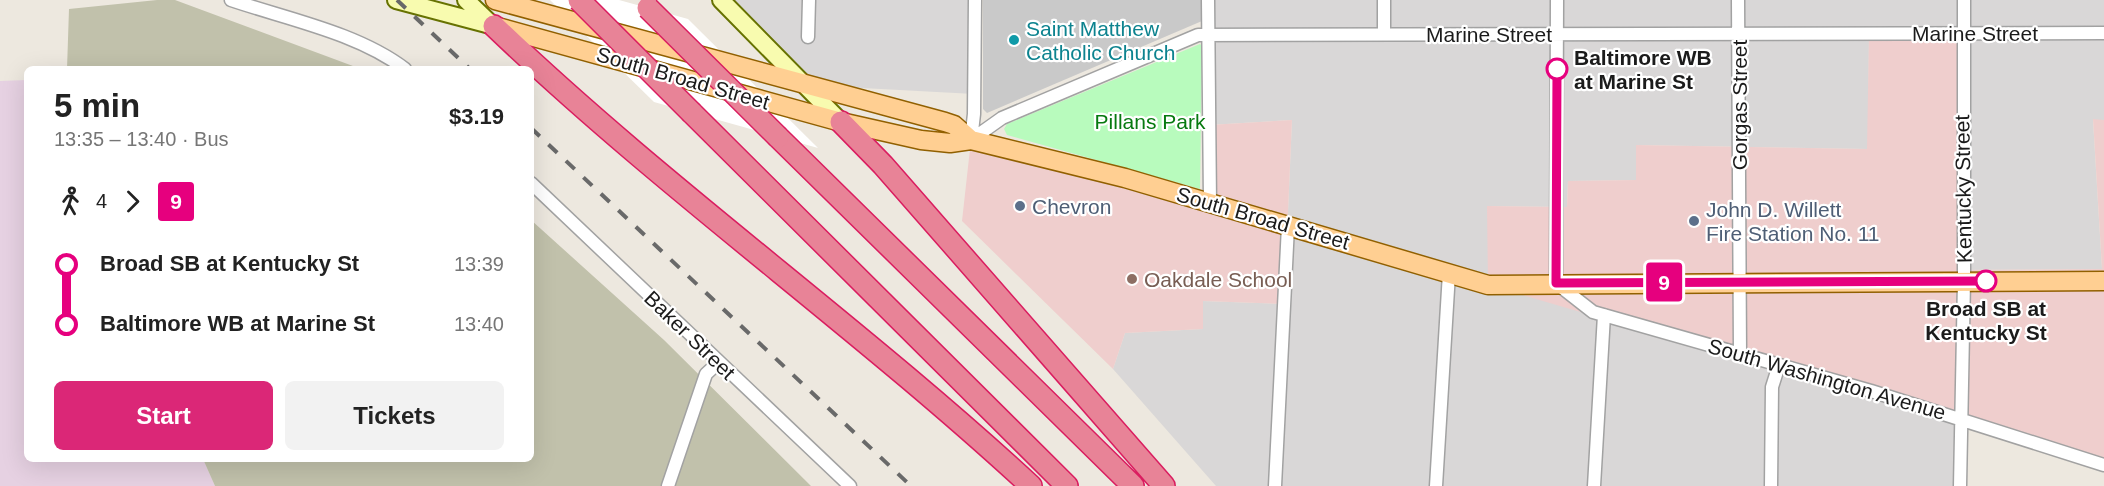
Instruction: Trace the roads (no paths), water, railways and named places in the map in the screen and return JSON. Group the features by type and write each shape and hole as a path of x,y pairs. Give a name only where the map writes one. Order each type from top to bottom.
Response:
{"highway":[{"path":"579,0 1067,486"},
{"path":"644,4 1133,486"},
{"path":"494,26 563,93 710,212 1031,486"},
{"path":"841,122 896,181 1164,486"}],"main road":[{"name":"South Broad Street","path":"396,0 841,122 931,141 951,143 970,140 1210,202 1488,285 2104,280"},
{"path":"466,0 494,26"},
{"name":"South Broad Street","path":"495,0 945,122 954,125 970,140"},
{"path":"721,0 841,122"}],"street":[{"path":"231,0 357,42 388,56 401,66"},
{"path":"808,37 809,0"},
{"path":"970,140 974,114 975,0"},
{"path":"1208,0 1210,202"},
{"path":"1384,0 1384,34"},
{"path":"1556,283 1557,0"},
{"name":"Gorgas Street","path":"1738,0 1740,353"},
{"name":"Kentucky Street","path":"1960,486 1960,418 1963,404 1964,0"},
{"name":"Marine Street","path":"970,140 1002,117 1198,34 2104,33"},
{"name":"Baker Street","path":"534,186 850,486"},
{"path":"1275,486 1288,226"},
{"path":"1436,486 1449,273"},
{"name":"South Washington Avenue","path":"1556,283 1593,312 1960,418 2104,465"},
{"path":"1594,486 1604,315"},
{"path":"668,486 706,374 718,362"},
{"path":"1771,486 1772,387 1779,365"}],"railway":[{"path":"397,0 467,66"},
{"path":"534,131 911,486"}],"place":[{"name":"Saint Matthew Catholic Church","path":"1014,40"},
{"name":"Baltimore WB at Marine St","path":"1557,69"},
{"name":"Chevron","path":"1020,206"},
{"name":"John D. Willett Fire Station No. 11","path":"1694,221"},
{"name":"Oakdale School","path":"1132,279"},
{"name":"Broad SB at Kentucky St","path":"1986,281"}],"park label":[{"name":"Pillans Park","path":"1150,121"}]}
